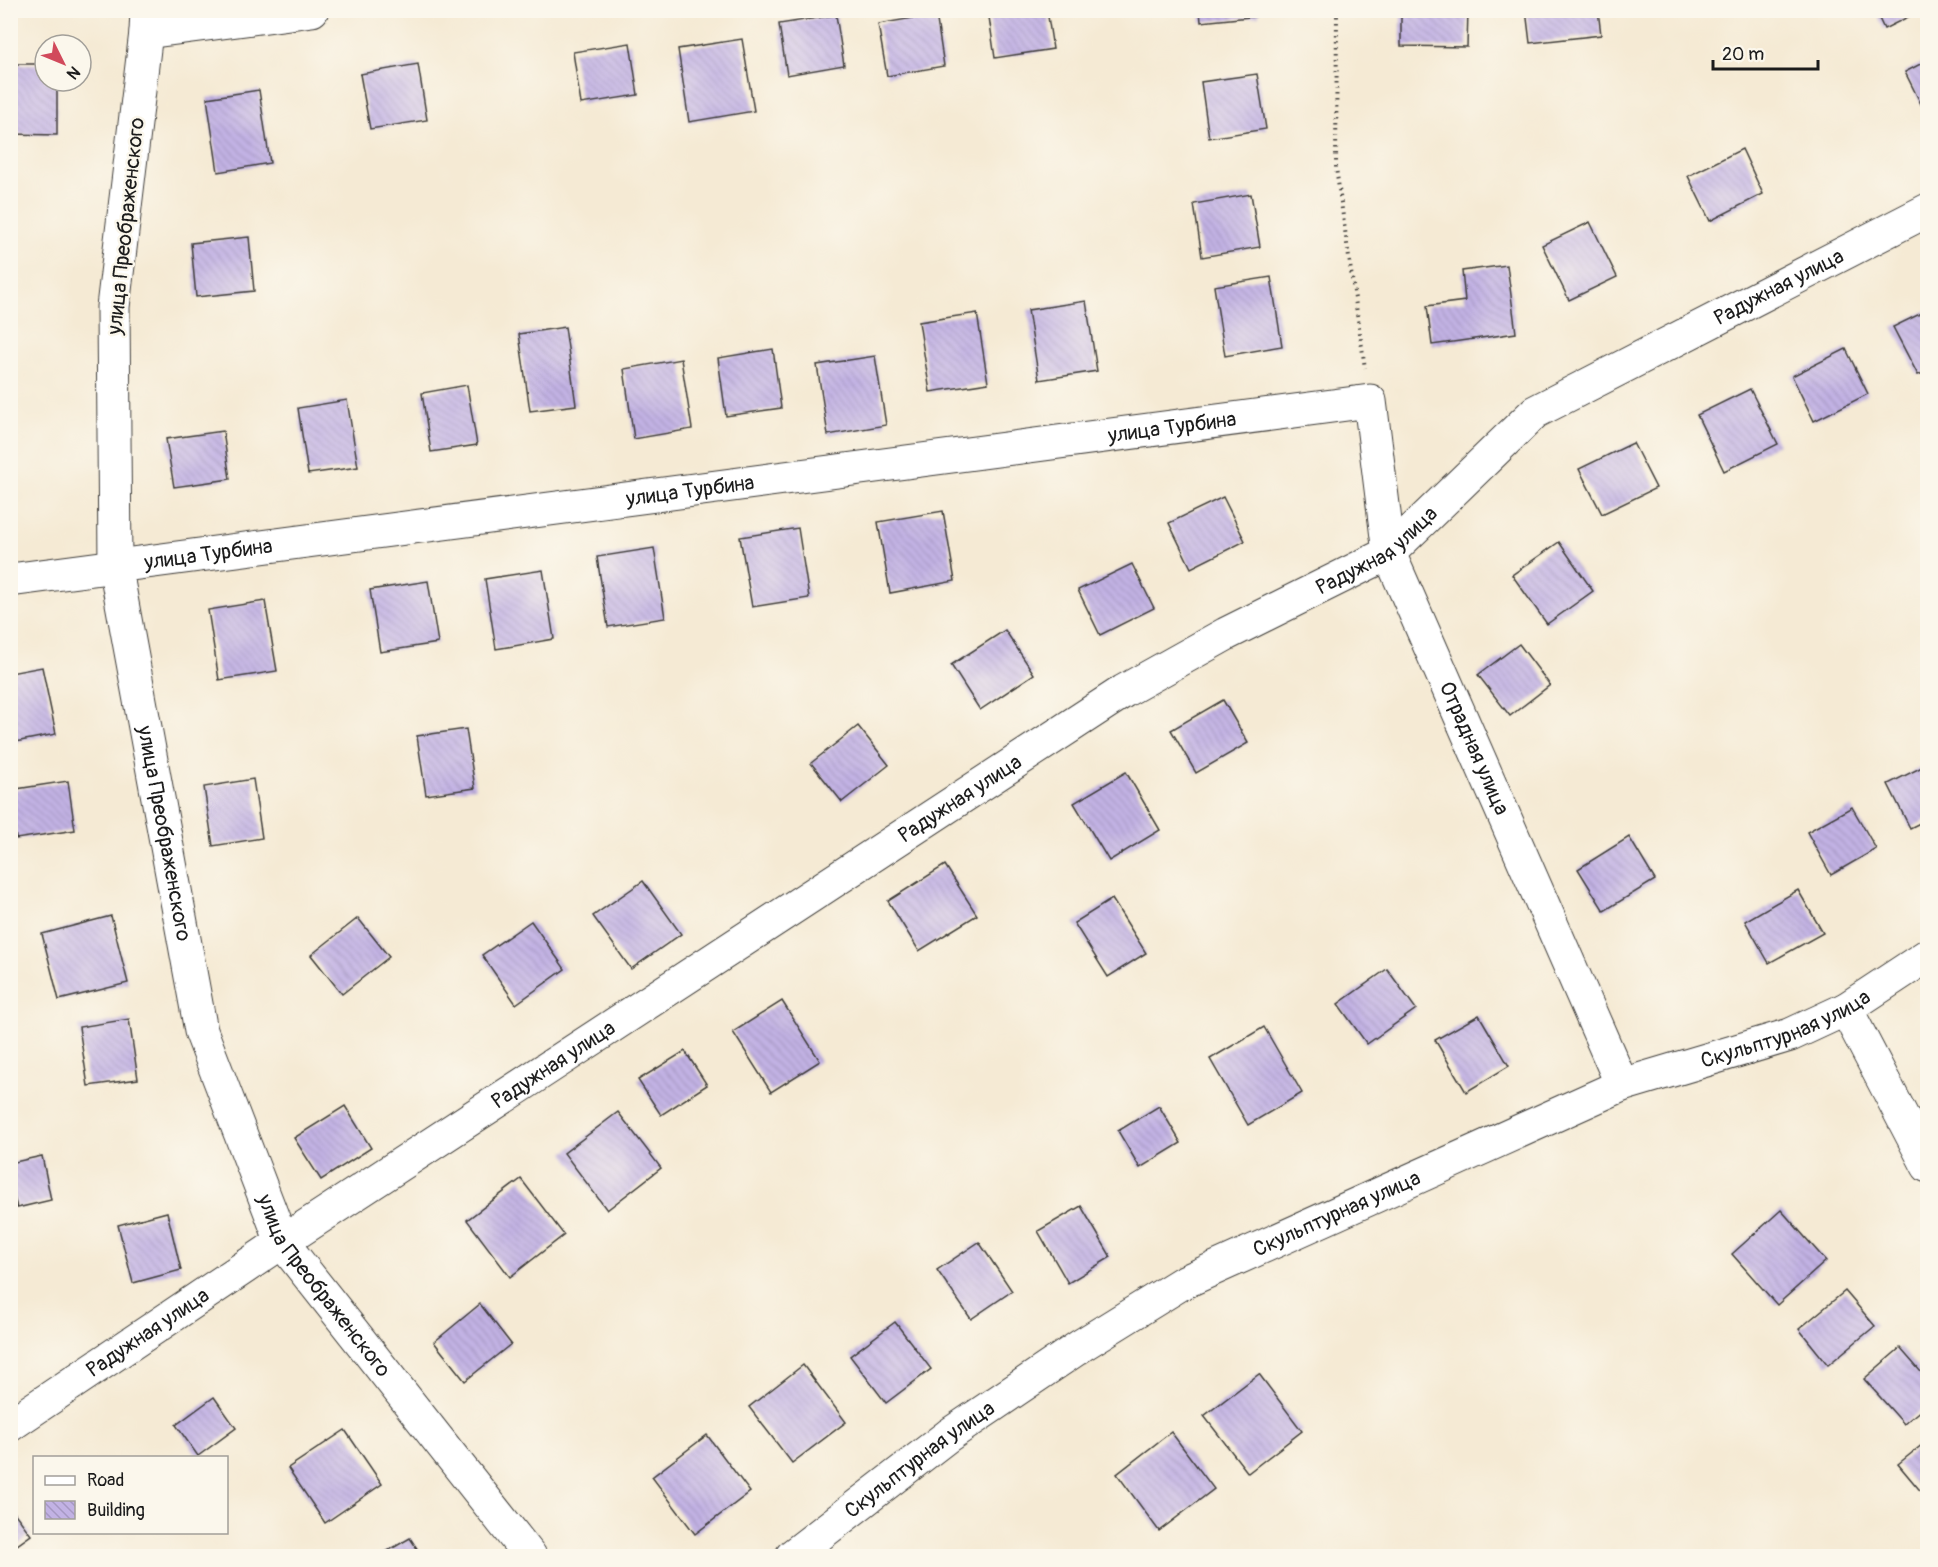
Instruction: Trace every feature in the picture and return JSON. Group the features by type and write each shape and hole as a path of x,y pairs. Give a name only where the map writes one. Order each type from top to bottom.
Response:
{"street":[{"path":"147,21 312,10"},
{"name":"улица Преображенского","path":"147,21 113,307 116,564 201,1031 282,1242 530,1557"},
{"name":"Радужная улица","path":"10,1425 282,1242 1124,691 1226,634 1389,553 1535,412 1928,210"},
{"name":"Отрадная улица","path":"1370,401 1389,553 1622,1085"},
{"name":"улица Турбина","path":"10,580 116,564 1370,401"},
{"name":"Скульптурная улица","path":"792,1557 949,1435 1082,1345 1182,1283 1622,1085 1790,1035 1846,1009 1928,955"},
{"path":"1846,1009 1928,1166"}],"path":[{"path":"1337,10 1336,168 1370,401"}],"building":[{"path":"988,10 1047,10 1053,49 995,58"},
{"path":"1200,10 1259,10 1259,16 1201,22"},
{"path":"1401,10 1468,10 1467,47 1401,46"},
{"path":"1526,10 1598,10 1601,35 1530,43"},
{"path":"1875,10 1922,10 1884,29"},
{"path":"936,14 944,66 887,76 878,24"},
{"path":"836,15 844,65 787,75 779,24"},
{"path":"742,39 754,111 689,122 678,49"},
{"path":"630,43 638,95 581,104 573,52"},
{"path":"1928,60 1928,118 1905,72"},
{"path":"10,64 33,64 33,93 57,93 57,135 10,134"},
{"path":"418,64 427,120 370,129 360,74"},
{"path":"1257,74 1266,129 1209,138 1201,82"},
{"path":"259,90 270,163 218,172 207,98"},
{"path":"1742,149 1763,194 1710,221 1688,176"},
{"path":"1251,194 1260,247 1202,257 1194,204"},
{"path":"1590,222 1617,277 1569,300 1542,245"},
{"path":"249,237 254,291 196,297 191,243"},
{"path":"1507,265 1516,333 1432,345 1427,306 1465,301 1462,271"},
{"path":"1271,277 1282,346 1225,356 1214,286"},
{"path":"1086,301 1097,371 1039,380 1028,310"},
{"path":"1928,310 1928,371 1918,375 1893,327"},
{"path":"977,313 988,383 930,392 919,322"},
{"path":"565,327 576,405 530,411 519,334"},
{"path":"773,349 781,408 726,416 718,358"},
{"path":"1846,349 1868,394 1814,421 1792,376"},
{"path":"875,356 886,425 828,435 817,365"},
{"path":"681,359 692,429 634,439 624,369"},
{"path":"467,385 477,445 431,452 422,393"},
{"path":"1750,389 1778,444 1724,471 1697,415"},
{"path":"347,400 358,467 308,474 298,408"},
{"path":"10,425 12,425 14,460 10,460"},
{"path":"223,431 230,479 174,487 166,439"},
{"path":"1633,443 1656,488 1602,514 1579,469"},
{"path":"1223,497 1245,541 1191,568 1169,523"},
{"path":"943,511 955,581 890,593 878,522"},
{"path":"798,528 809,598 752,607 740,537"},
{"path":"1559,542 1593,591 1547,624 1512,575"},
{"path":"654,548 665,618 608,627 597,557"},
{"path":"1132,564 1154,608 1100,635 1078,590"},
{"path":"543,570 554,639 496,649 485,579"},
{"path":"428,581 438,643 380,652 370,590"},
{"path":"265,601 277,671 219,680 208,610"},
{"path":"1005,630 1034,674 980,710 951,665"},
{"path":"1519,644 1550,685 1510,716 1478,675"},
{"path":"42,667 56,734 10,743 10,673"},
{"path":"1223,700 1248,743 1196,773 1171,730"},
{"path":"858,726 889,765 842,802 811,763"},
{"path":"466,729 475,788 426,795 417,736"},
{"path":"1928,764 1928,819 1910,828 1888,784"},
{"path":"1126,772 1160,830 1109,861 1074,803"},
{"path":"253,779 262,838 213,846 204,787"},
{"path":"68,781 75,830 16,839 10,790"},
{"path":"1852,807 1876,849 1831,875 1807,832"},
{"path":"1629,837 1655,880 1604,911 1578,869"},
{"path":"945,865 977,915 919,951 888,901"},
{"path":"643,881 681,934 631,969 593,916"},
{"path":"1798,890 1823,933 1769,963 1745,921"},
{"path":"1112,899 1146,953 1108,977 1074,923"},
{"path":"111,916 128,983 59,1000 42,934"},
{"path":"358,918 389,957 342,994 311,955"},
{"path":"531,921 565,969 516,1004 482,955"},
{"path":"1387,969 1416,1009 1367,1044 1338,1004"},
{"path":"782,1001 820,1061 771,1092 733,1032"},
{"path":"1479,1015 1509,1066 1466,1092 1435,1040"},
{"path":"129,1019 138,1079 88,1086 79,1027"},
{"path":"1264,1027 1302,1093 1248,1125 1210,1059"},
{"path":"685,1051 707,1085 661,1115 638,1080"},
{"path":"345,1106 371,1148 321,1180 294,1138"},
{"path":"1159,1106 1181,1143 1140,1168 1118,1131"},
{"path":"618,1112 661,1168 607,1210 564,1153"},
{"path":"42,1156 51,1200 17,1208 10,1181 10,1163"},
{"path":"521,1179 564,1235 510,1277 467,1220"},
{"path":"1081,1206 1111,1257 1068,1283 1038,1231"},
{"path":"1781,1210 1826,1261 1777,1305 1732,1254"},
{"path":"167,1212 181,1270 133,1283 118,1225"},
{"path":"979,1242 1012,1291 971,1319 937,1270"},
{"path":"1845,1291 1875,1326 1828,1365 1799,1329"},
{"path":"480,1304 511,1344 465,1381 434,1342"},
{"path":"895,1322 931,1369 886,1403 850,1356"},
{"path":"1900,1348 1928,1380 1928,1404 1904,1424 1864,1379"},
{"path":"803,1365 846,1422 792,1463 749,1407"},
{"path":"1259,1374 1302,1431 1248,1473 1204,1416"},
{"path":"214,1397 236,1428 198,1456 176,1425"},
{"path":"345,1430 382,1484 325,1523 288,1468"},
{"path":"1171,1432 1214,1489 1159,1531 1117,1474"},
{"path":"707,1435 750,1492 695,1534 652,1477"},
{"path":"1928,1440 1928,1500 1898,1464"},
{"path":"10,1507 31,1535 10,1550"},
{"path":"410,1538 422,1556 379,1556"}]}
